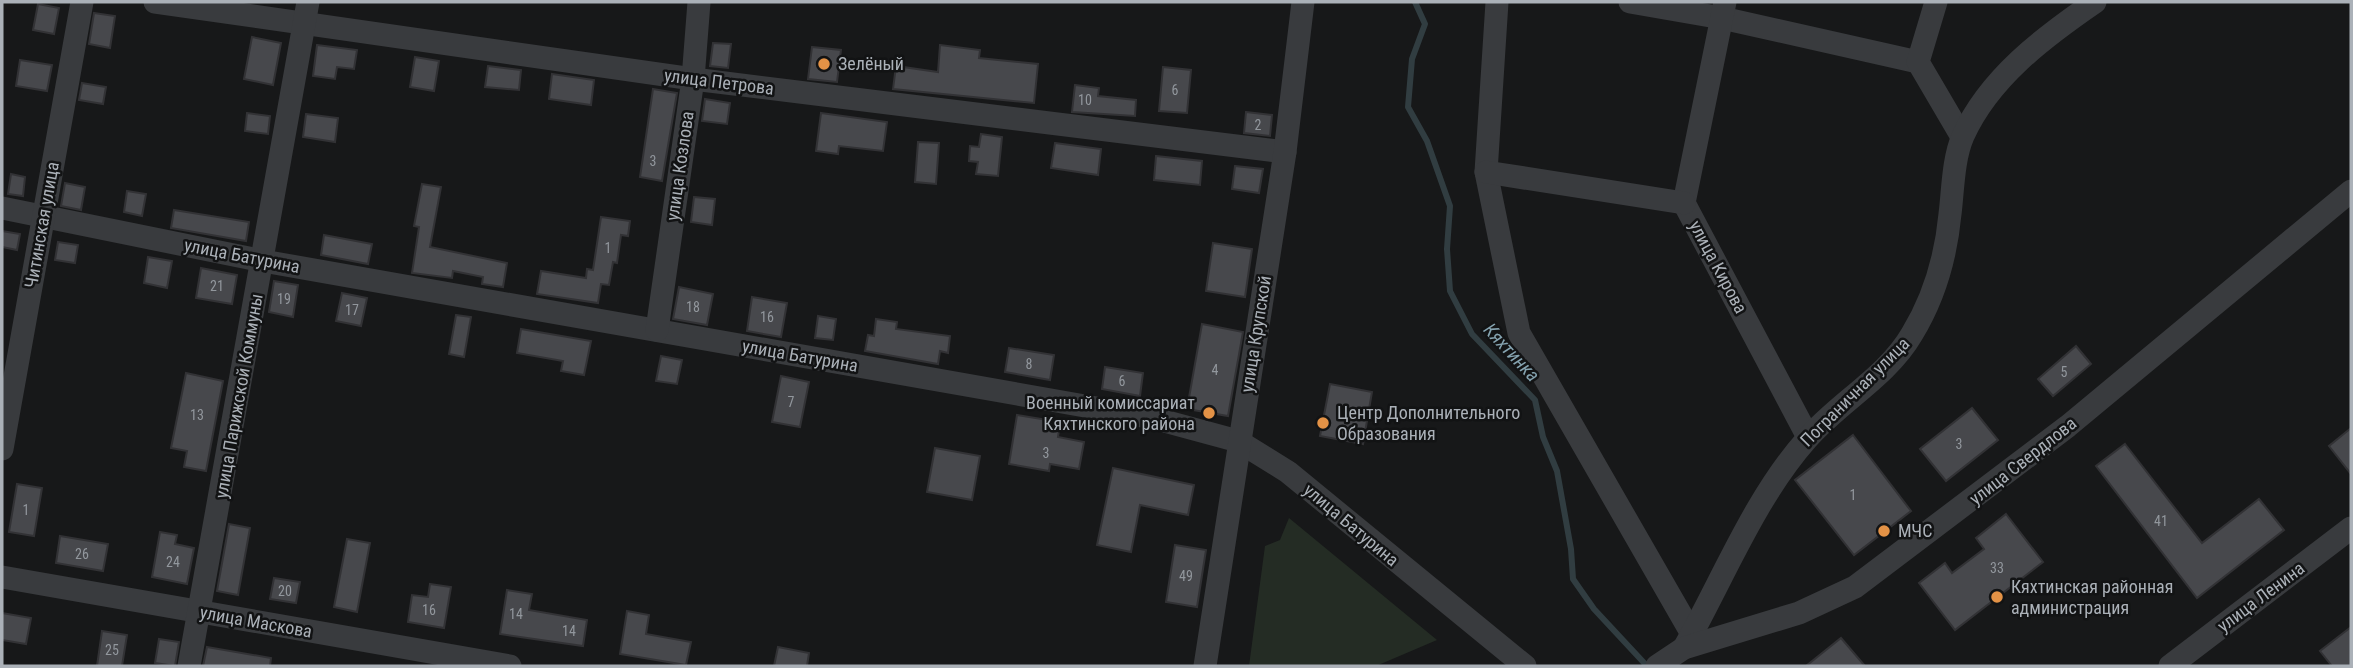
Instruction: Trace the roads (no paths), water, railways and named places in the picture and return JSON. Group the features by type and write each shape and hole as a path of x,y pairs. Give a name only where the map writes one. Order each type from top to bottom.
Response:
{"street":[{"name":"Читинская улица","path":"2,449 82,2"},
{"name":"улица Петрова","path":"155,2 306,13 693,79 1285,152"},
{"name":"улица Козлова","path":"657,330 693,79 699,2"},
{"name":"улица Крупской","path":"1205,666 1285,152 1303,2"},
{"path":"1497,2 1486,172 1519,333 1688,641"},
{"path":"1630,2 1724,10 1918,62 1962,137"},
{"path":"1918,62 1936,2"},
{"name":"Пограничная улица","path":"1688,641 1747,528 1808,437 1867,385 1911,336 1937,282 1962,137 1986,100 2016,62 2095,2"},
{"name":"улица Кирова","path":"1724,10 1684,203 1808,437"},
{"name":"улица Парижской Коммуны","path":"189,666 306,13"},
{"path":"1486,172 1684,203"},
{"name":"улица Свердлова","path":"1661,664 1688,641 1798,613 1855,587 2068,426 2351,191"},
{"name":"улица Батурина","path":"2,208 263,261 1153,418 1238,441 1288,472 1525,666"},
{"name":"улица Ленина","path":"2170,666 2351,528"},
{"name":"улица Маскова","path":"2,577 510,666"}],"waterway":[{"name":"Кяхтинка","path":"1415,2 1425,24 1412,59 1408,107 1427,141 1450,206 1447,249 1450,291 1472,334 1535,400 1543,437 1557,471 1571,549 1573,579 1594,609 1647,666"}],"place":[{"name":"Зелёный","path":"824,64"},
{"name":"Военный комиссариат Кяхтинского района","path":"1209,413"},
{"name":"Центр Дополнительного Образования","path":"1323,423"},
{"name":"МЧС","path":"1884,531"},
{"name":"Кяхтинская районная администрация","path":"1997,597"}]}
